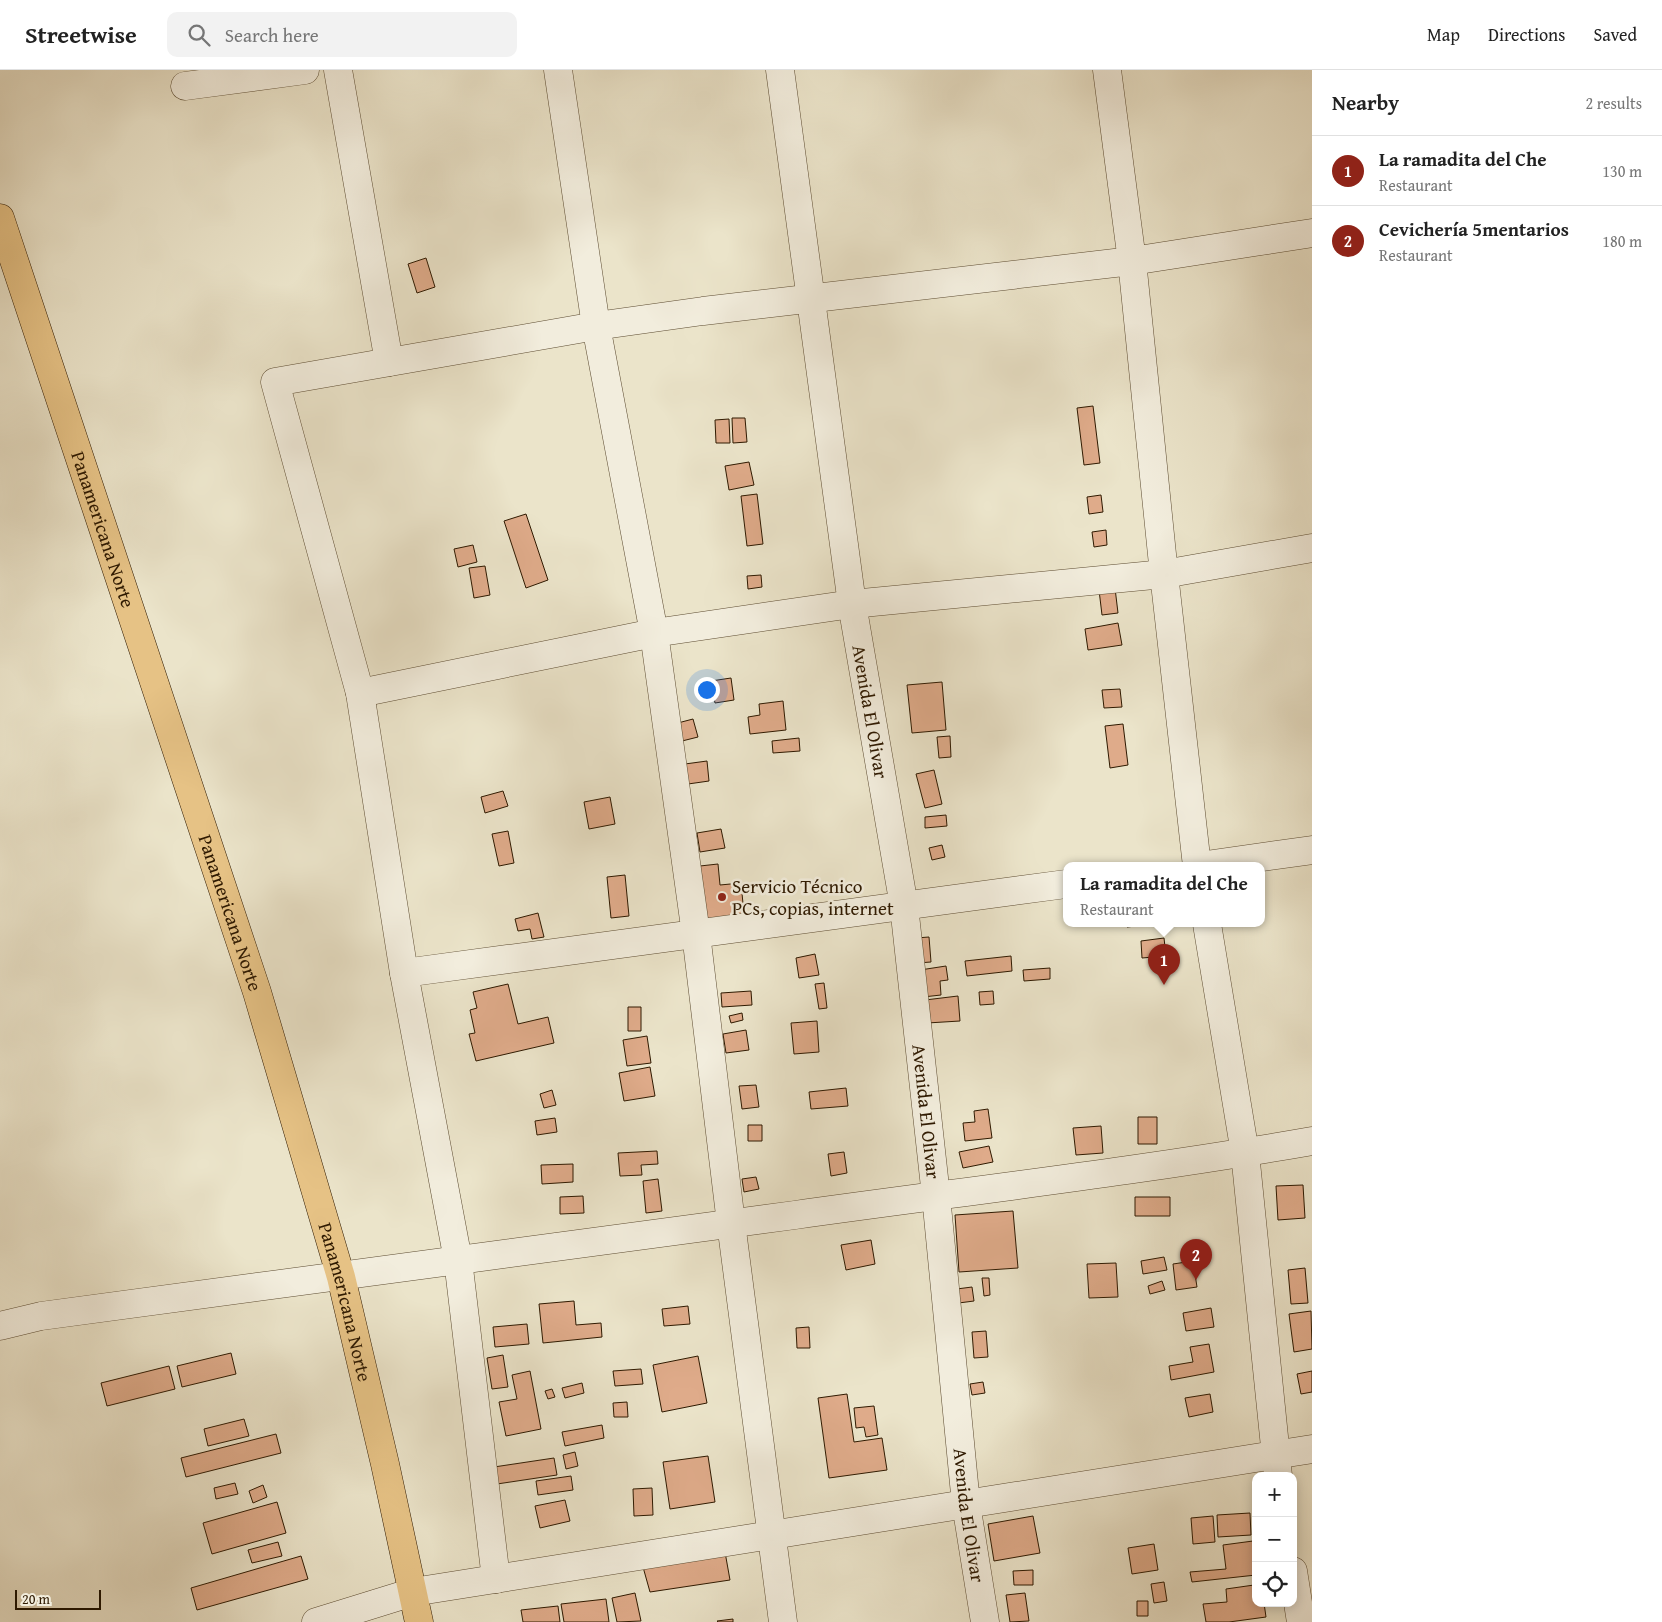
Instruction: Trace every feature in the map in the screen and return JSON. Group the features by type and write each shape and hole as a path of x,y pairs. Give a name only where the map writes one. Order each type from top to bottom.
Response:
{"highway":[{"name":"Panamericana Norte","path":"0,218 257,992 341,1277 419,1622"}],"street":[{"path":"185,86 305,70"},
{"path":"338,70 389,362"},
{"path":"558,70 596,326 654,633 696,934 770,1535 783,1622"},
{"name":"Avenida El Olivar","path":"780,70 852,604 904,906 936,1196 966,1504 985,1622"},
{"path":"1107,70 1132,261 1164,574 1198,862"},
{"path":"496,1579 458,1260 404,973 360,693 276,382 596,326 810,298 1132,261 1312,233"},
{"path":"360,693 654,633 852,604 1164,574 1312,548"},
{"path":"1226,862 1312,850"},
{"path":"404,973 1063,884"},
{"path":"1207,927 1246,1153 1277,1465"},
{"path":"0,1326 40,1316 936,1196 1246,1153 1312,1141"},
{"path":"316,1622 413,1592 966,1504 1277,1465 1312,1449"},
{"path":"1297,1596 1301,1622"}],"building":[{"path":"426,258 435,287 417,293 408,264"},
{"path":"1093,406 1100,463 1084,465 1077,408"},
{"path":"732,418 745,418 747,442 733,443"},
{"path":"729,419 730,443 716,443 715,420"},
{"path":"749,462 754,485 729,490 725,466"},
{"path":"757,494 763,544 747,546 741,496"},
{"path":"1101,495 1103,512 1089,514 1087,497"},
{"path":"526,514 548,580 526,588 504,521"},
{"path":"1106,530 1107,545 1094,547 1092,532"},
{"path":"473,545 477,562 458,567 454,549"},
{"path":"485,566 490,595 474,598 469,568"},
{"path":"761,575 762,587 748,589 747,576"},
{"path":"1115,588 1118,613 1102,615 1099,590"},
{"path":"1118,623 1122,645 1088,650 1085,629"},
{"path":"731,678 734,700 715,703 711,681"},
{"path":"942,682 946,730 912,733 907,685"},
{"path":"1120,689 1122,707 1104,708 1102,690"},
{"path":"783,701 786,730 750,734 748,717 760,715 759,704"},
{"path":"693,719 698,737 678,742 674,724"},
{"path":"1123,724 1128,765 1110,768 1105,726"},
{"path":"950,736 951,757 939,758 937,737"},
{"path":"799,738 800,751 773,753 772,741"},
{"path":"707,761 709,781 688,784 685,764"},
{"path":"934,770 942,804 925,808 916,774"},
{"path":"503,791 508,806 485,813 481,797"},
{"path":"610,797 615,824 589,829 584,802"},
{"path":"946,815 947,826 925,828 925,817"},
{"path":"721,829 725,848 700,852 697,833"},
{"path":"508,831 514,863 499,866 492,834"},
{"path":"942,845 945,857 932,860 929,848"},
{"path":"718,864 720,885 741,883 744,914 706,919 700,866"},
{"path":"625,875 629,916 611,918 607,877"},
{"path":"538,913 544,937 532,939 530,929 518,931 515,919"},
{"path":"929,937 931,962 917,963 916,938"},
{"path":"1164,938 1166,956 1142,958 1141,941"},
{"path":"815,954 819,975 799,978 796,958"},
{"path":"1011,956 1012,971 967,976 965,961"},
{"path":"946,966 948,980 940,981 941,995 923,997 920,970"},
{"path":"1050,968 1050,979 1024,981 1023,970"},
{"path":"824,983 827,1008 819,1009 815,984"},
{"path":"508,984 518,1024 548,1017 554,1043 476,1061 469,1034 475,1033 470,1010 477,1008 473,992"},
{"path":"751,991 752,1005 722,1007 721,993"},
{"path":"993,991 994,1004 980,1005 979,992"},
{"path":"958,996 960,1021 927,1023 925,1000"},
{"path":"628,1007 641,1007 641,1031 628,1031"},
{"path":"742,1013 743,1020 731,1023 729,1016"},
{"path":"817,1021 819,1052 794,1054 791,1023"},
{"path":"746,1030 749,1050 726,1053 723,1034"},
{"path":"647,1036 651,1063 627,1066 623,1040"},
{"path":"650,1067 655,1096 624,1101 619,1073"},
{"path":"756,1085 759,1107 742,1109 739,1086"},
{"path":"846,1088 848,1106 811,1109 809,1092"},
{"path":"552,1090 556,1105 544,1108 540,1094"},
{"path":"988,1109 992,1138 965,1141 963,1123 975,1122 974,1111"},
{"path":"1138,1117 1157,1117 1157,1144 1138,1144"},
{"path":"555,1118 557,1132 537,1135 535,1121"},
{"path":"748,1125 762,1125 762,1141 748,1141"},
{"path":"1101,1126 1103,1153 1076,1155 1073,1128"},
{"path":"989,1146 993,1162 963,1168 959,1152"},
{"path":"657,1151 658,1164 641,1165 642,1175 620,1176 618,1153"},
{"path":"844,1152 847,1173 831,1176 828,1154"},
{"path":"573,1164 573,1182 542,1184 541,1165"},
{"path":"756,1177 759,1189 744,1192 742,1179"},
{"path":"658,1179 662,1211 646,1213 643,1181"},
{"path":"1303,1185 1305,1218 1278,1220 1276,1186"},
{"path":"583,1196 584,1213 560,1214 560,1197"},
{"path":"1135,1197 1170,1197 1170,1216 1135,1216"},
{"path":"1013,1211 1018,1268 959,1272 955,1215"},
{"path":"871,1240 875,1264 846,1270 841,1245"},
{"path":"1164,1257 1167,1270 1143,1274 1141,1261"},
{"path":"1193,1261 1197,1287 1176,1290 1173,1264"},
{"path":"1116,1263 1118,1297 1089,1298 1087,1264"},
{"path":"1305,1268 1308,1303 1291,1304 1288,1270"},
{"path":"982,1278 989,1278 990,1295 984,1296"},
{"path":"1162,1281 1165,1290 1150,1294 1148,1286"},
{"path":"972,1287 974,1301 951,1304 949,1290"},
{"path":"574,1301 576,1325 601,1323 602,1337 543,1343 539,1304"},
{"path":"688,1306 690,1324 664,1326 662,1309"},
{"path":"1211,1308 1214,1327 1186,1331 1183,1313"},
{"path":"1311,1311 1312,1349 1294,1352 1289,1314"},
{"path":"527,1324 529,1344 495,1347 493,1327"},
{"path":"809,1327 810,1348 797,1348 796,1328"},
{"path":"986,1331 988,1357 974,1358 972,1332"},
{"path":"1209,1344 1214,1372 1171,1380 1169,1366 1193,1362 1190,1347"},
{"path":"231,1353 236,1374 182,1387 177,1366"},
{"path":"503,1355 508,1387 492,1389 487,1358"},
{"path":"698,1356 707,1403 662,1412 653,1365"},
{"path":"169,1366 175,1389 107,1406 101,1383"},
{"path":"641,1369 643,1384 615,1386 613,1371"},
{"path":"530,1371 541,1429 506,1436 499,1402 517,1399 512,1375"},
{"path":"1312,1371 1312,1392 1301,1394 1297,1374"},
{"path":"983,1382 985,1393 972,1395 970,1384"},
{"path":"582,1383 584,1393 565,1398 562,1388"},
{"path":"552,1389 555,1397 548,1399 545,1391"},
{"path":"847,1394 854,1442 882,1438 887,1470 829,1478 818,1398"},
{"path":"1210,1394 1213,1412 1189,1417 1185,1398"},
{"path":"627,1402 628,1417 614,1417 613,1403"},
{"path":"874,1406 878,1435 866,1437 864,1427 856,1428 854,1408"},
{"path":"244,1419 249,1436 208,1446 204,1429"},
{"path":"602,1425 604,1438 565,1446 562,1432"},
{"path":"276,1434 281,1453 186,1477 181,1458"},
{"path":"575,1452 578,1466 566,1469 563,1455"},
{"path":"708,1456 715,1502 670,1509 663,1462"},
{"path":"554,1458 557,1475 497,1484 494,1467"},
{"path":"571,1476 573,1490 538,1495 536,1481"},
{"path":"235,1483 238,1494 216,1499 214,1488"},
{"path":"263,1485 267,1497 253,1503 249,1491"},
{"path":"652,1488 653,1515 634,1516 633,1489"},
{"path":"565,1500 570,1521 540,1528 535,1506"},
{"path":"277,1502 286,1533 212,1554 203,1523"},
{"path":"1250,1513 1251,1535 1218,1537 1217,1515"},
{"path":"1033,1516 1040,1553 994,1561 988,1524"},
{"path":"1213,1516 1215,1542 1193,1544 1191,1518"},
{"path":"1252,1541 1252,1575 1192,1582 1190,1572 1226,1569 1223,1545"},
{"path":"278,1542 282,1556 252,1563 248,1550"},
{"path":"1154,1544 1158,1570 1132,1574 1128,1548"},
{"path":"725,1552 730,1580 650,1592 643,1567"},
{"path":"301,1556 308,1579 197,1610 191,1588"},
{"path":"1033,1570 1033,1585 1014,1585 1013,1571"},
{"path":"1164,1582 1167,1601 1154,1603 1151,1584"},
{"path":"1252,1585 1252,1607 1265,1607 1266,1617 1229,1622 1206,1622 1203,1604 1227,1602 1226,1589"},
{"path":"635,1593 641,1621 617,1622 612,1598"},
{"path":"1025,1593 1029,1621 1010,1622 1006,1595"},
{"path":"606,1599 609,1622 564,1622 561,1604"},
{"path":"1137,1601 1148,1601 1148,1616 1137,1616"},
{"path":"558,1606 560,1622 523,1622 521,1610"},
{"path":"733,1619 733,1622 717,1621"}],"place":[{"name":"Servicio Técnico PCs, copias, internet","path":"722,897"},
{"name":"La ramadita del Che","path":"1164,985"},
{"name":"Cevichería 5mentarios","path":"1196,1280"}]}
